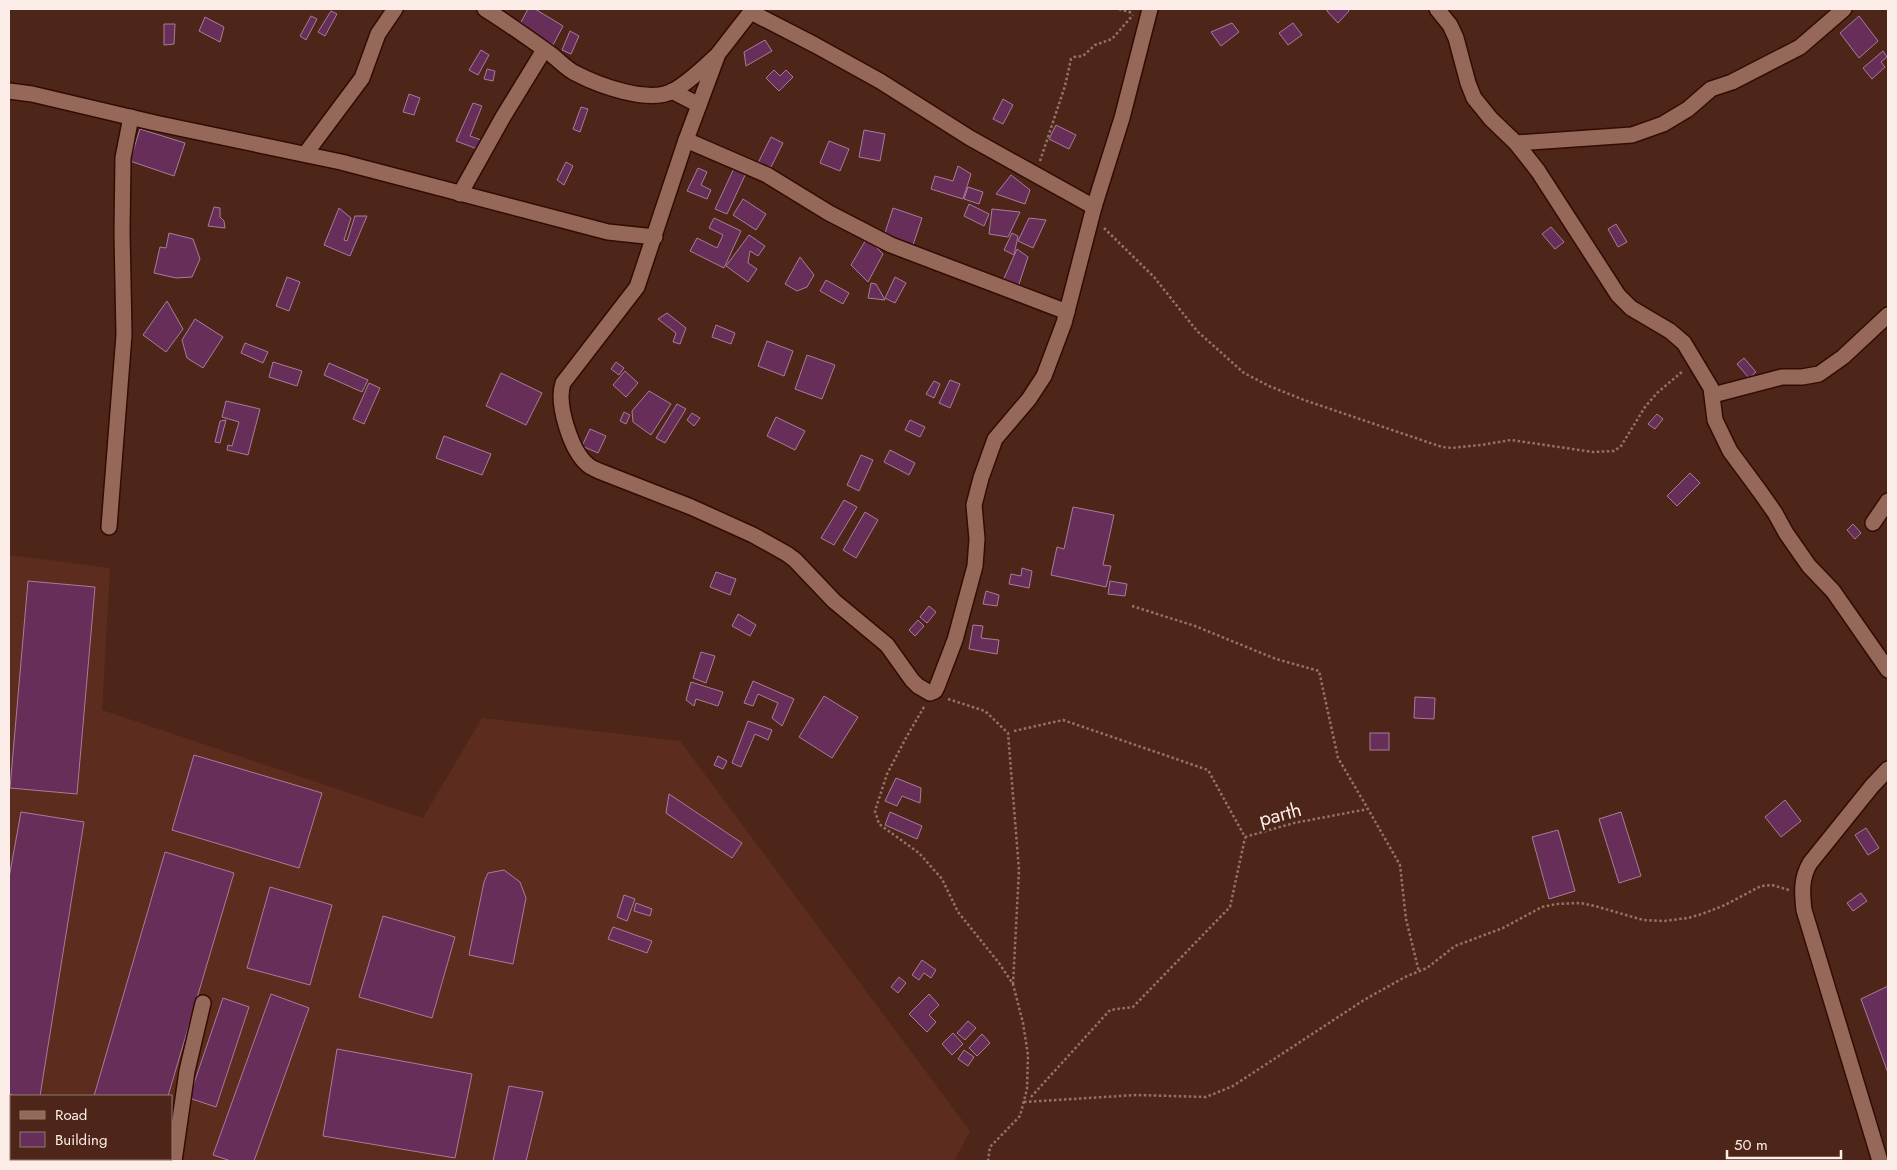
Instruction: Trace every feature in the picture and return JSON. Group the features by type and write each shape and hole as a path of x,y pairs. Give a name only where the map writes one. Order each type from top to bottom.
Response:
{"street":[{"path":"306,154 362,78 378,34 395,9"},
{"path":"485,9 574,72 612,88 634,94 651,95 672,91 698,72 718,54 752,10 880,81 970,138 1036,174 1093,212"},
{"path":"718,54 686,140 637,287 563,383 560,391 561,402 573,444 587,465 691,508 753,536 787,554 834,601 887,645 912,680 930,693 935,691 937,687 955,640 972,581 977,549 974,506 987,458 995,439 1029,398 1044,376 1067,312 1093,212 1122,118 1150,9"},
{"path":"1437,9 1450,25 1456,38 1474,98 1491,119 1516,143 1538,171 1618,296 1631,308 1678,337 1694,359 1708,381 1713,395 1715,420 1730,451 1770,506 1809,566 1833,591 1888,670"},
{"path":"1516,143 1632,135 1663,124 1688,109 1711,89 1732,82 1800,47 1844,9"},
{"path":"460,194 503,117 544,50"},
{"path":"9,91 32,94 306,154 608,232 654,237"},
{"path":"672,91 699,105"},
{"path":"109,527 124,335 123,158 131,117"},
{"path":"686,140 767,175 829,213 892,245 1067,312"},
{"path":"1713,395 1782,377 1813,376 1819,374 1843,357 1888,315"},
{"path":"1872,523 1888,501"},
{"path":"1880,1161 1842,1040 1822,966 1804,910 1803,899 1804,878 1810,863 1888,769"},
{"path":"174,1161 187,1071 203,1003"}],"path":[{"path":"1036,174 1064,86 1070,59 1083,56 1095,45 1112,39 1134,13"},
{"path":"1093,212 1154,277 1197,331 1244,373 1269,386 1304,400 1442,447 1481,445 1511,440 1592,452 1614,451 1621,446 1645,407 1657,393 1694,359"},
{"path":"1132,606 1195,626 1276,659 1319,671 1338,758 1400,864 1406,919 1419,972"},
{"path":"988,1161 990,1147 1020,1116 1027,1083 1028,1055 1023,1023 1013,984 1019,870 1008,733 984,711 930,693 887,774 875,811 876,817 879,824 919,853 942,879 958,912 999,963 1013,984"},
{"name":"parth","path":"1014,731 1064,720 1208,770 1246,838 1294,823 1368,809"},
{"path":"1031,1097 1110,1010 1133,1007 1230,908 1246,838"},
{"path":"1024,1102 1136,1095 1206,1097 1233,1086 1364,1000 1427,968 1456,946 1503,928 1542,907 1556,904 1580,903 1643,920 1664,921 1702,914 1760,886 1772,885 1782,887 1803,899"}],"shaded area":[{"path":"9,555 110,568 102,710 423,818 482,718 680,741 970,1131 954,1161 9,1161"}],"building":[{"path":"528,9 535,9 563,26 553,45 520,24"},
{"path":"1327,9 1347,9 1349,11 1338,23"},
{"path":"331,11 337,14 325,36 318,32"},
{"path":"311,16 317,19 306,40 300,36"},
{"path":"1859,16 1878,41 1859,58 1840,33"},
{"path":"205,17 224,27 220,42 199,31"},
{"path":"1232,23 1239,32 1221,46 1211,32"},
{"path":"1293,23 1302,35 1288,45 1279,33"},
{"path":"164,24 175,24 174,44 164,45"},
{"path":"570,31 579,36 571,54 562,50"},
{"path":"765,40 772,51 746,66 744,52"},
{"path":"481,50 489,55 478,75 469,70"},
{"path":"1883,51 1887,57 1881,62 1885,67 1872,79 1863,68"},
{"path":"487,69 495,71 493,81 484,79"},
{"path":"774,70 780,76 786,70 793,77 779,91 766,78"},
{"path":"409,94 420,98 414,115 403,112"},
{"path":"1003,99 1013,105 1003,124 993,119"},
{"path":"473,103 482,106 470,136 484,141 480,150 456,141"},
{"path":"581,107 588,109 580,132 573,129"},
{"path":"1056,125 1076,135 1069,149 1049,139"},
{"path":"140,129 185,143 174,176 130,161"},
{"path":"864,130 885,134 880,161 859,157"},
{"path":"771,137 783,143 769,171 757,165"},
{"path":"829,141 849,149 840,171 820,163"},
{"path":"566,162 573,166 564,185 557,180"},
{"path":"735,166 747,171 727,214 715,209"},
{"path":"958,166 971,174 963,199 931,189 935,176 953,181"},
{"path":"698,168 707,172 701,185 711,190 707,199 687,191"},
{"path":"1011,175 1030,190 1025,204 996,194"},
{"path":"968,187 983,192 979,204 964,199"},
{"path":"743,199 766,214 756,230 733,215"},
{"path":"969,204 989,214 984,226 964,216"},
{"path":"214,207 220,208 220,217 224,221 225,228 208,226"},
{"path":"339,208 351,218 344,240 347,241 355,216 367,216 350,256 324,245"},
{"path":"893,208 922,218 913,245 884,236"},
{"path":"992,209 1020,212 1008,237 989,234"},
{"path":"714,218 741,231 724,268 690,251 697,238 717,248 723,235 709,228"},
{"path":"1029,218 1046,220 1033,248 1018,241"},
{"path":"1616,224 1627,242 1618,247 1608,229"},
{"path":"1551,227 1564,242 1555,249 1542,234"},
{"path":"169,233 193,239 200,259 192,277 176,278 154,273 160,247 166,248"},
{"path":"1012,233 1018,236 1014,255 1004,250"},
{"path":"749,235 765,246 758,256 750,251 748,263 757,269 748,282 726,266"},
{"path":"867,238 883,254 868,282 851,265"},
{"path":"1017,249 1028,257 1017,290 1001,285"},
{"path":"800,257 814,275 807,287 797,291 785,284"},
{"path":"287,277 300,282 289,311 276,306"},
{"path":"895,277 906,283 895,303 885,298"},
{"path":"826,280 849,293 843,304 820,291"},
{"path":"871,283 876,284 885,300 868,298"},
{"path":"167,301 183,329 166,352 143,335"},
{"path":"667,313 686,328 680,344 673,342 676,333 658,319"},
{"path":"195,319 223,337 203,368 187,358 182,340"},
{"path":"716,325 735,333 731,344 712,337"},
{"path":"767,341 793,351 784,376 758,366"},
{"path":"245,343 268,352 263,363 241,353"},
{"path":"807,355 835,365 822,399 795,389"},
{"path":"1744,358 1756,372 1749,378 1737,364"},
{"path":"273,362 302,371 297,386 269,377"},
{"path":"616,362 624,368 619,375 611,369"},
{"path":"329,363 368,380 362,392 324,375"},
{"path":"625,371 638,383 626,397 613,385"},
{"path":"501,373 542,393 526,425 486,406"},
{"path":"950,380 960,384 950,408 939,403"},
{"path":"934,381 940,384 934,398 926,394"},
{"path":"369,383 380,388 364,424 353,419"},
{"path":"649,391 671,404 651,435 633,422 632,411"},
{"path":"226,401 260,409 248,455 227,450 228,445 232,446 239,422 222,417"},
{"path":"677,404 686,409 665,443 656,438"},
{"path":"624,412 630,415 626,424 620,421"},
{"path":"692,413 700,418 694,426 687,420"},
{"path":"1657,414 1663,419 1655,429 1648,424"},
{"path":"776,417 805,431 795,450 767,436"},
{"path":"226,420 220,443 215,442 220,421"},
{"path":"910,420 925,427 920,437 905,430"},
{"path":"590,429 606,436 598,453 582,446"},
{"path":"444,436 491,454 482,475 436,458"},
{"path":"890,450 915,463 909,475 884,462"},
{"path":"861,455 873,460 859,491 847,485"},
{"path":"1690,473 1700,483 1677,506 1667,496"},
{"path":"844,500 857,507 834,545 821,538"},
{"path":"1073,507 1114,515 1103,565 1111,566 1106,587 1051,575 1057,547 1064,549"},
{"path":"865,512 878,520 856,558 843,550"},
{"path":"1853,524 1861,533 1855,539 1847,530"},
{"path":"1022,568 1032,571 1029,588 1009,584 1011,574 1021,576"},
{"path":"716,572 736,579 730,595 710,587"},
{"path":"28,581 95,587 77,794 10,788"},
{"path":"1110,581 1127,584 1125,596 1108,594"},
{"path":"986,591 999,595 997,606 983,604"},
{"path":"929,606 936,612 927,623 920,617"},
{"path":"738,614 756,625 750,636 732,626"},
{"path":"918,620 924,626 915,636 909,630"},
{"path":"973,625 983,626 981,638 999,640 997,654 969,649"},
{"path":"701,652 715,656 706,683 693,678"},
{"path":"753,681 794,699 782,726 772,718 778,703 758,694 753,706 744,703"},
{"path":"691,682 723,692 718,706 696,699 694,706 686,700"},
{"path":"824,696 858,717 832,758 799,737"},
{"path":"1415,697 1435,698 1434,719 1414,718"},
{"path":"748,721 772,730 768,740 755,734 741,767 732,763"},
{"path":"1370,733 1389,733 1389,750 1370,750"},
{"path":"194,755 322,793 299,868 172,830"},
{"path":"718,756 727,761 723,769 714,765"},
{"path":"896,778 921,788 920,803 902,796 897,806 885,801"},
{"path":"669,794 742,843 732,858 666,813"},
{"path":"1785,800 1801,821 1781,837 1765,817"},
{"path":"21,812 84,822 40,1095 9,1094 9,878"},
{"path":"890,812 922,826 917,839 885,825"},
{"path":"1621,812 1641,876 1619,883 1599,819"},
{"path":"1866,828 1879,848 1868,855 1855,835"},
{"path":"1558,830 1575,891 1549,899 1532,837"},
{"path":"165,852 234,873 168,1095 94,1095"},
{"path":"504,870 520,882 526,898 513,964 469,955 484,882 488,873"},
{"path":"270,887 332,905 310,985 247,968"},
{"path":"1861,893 1867,901 1853,911 1847,903"},
{"path":"624,895 635,899 627,921 617,917"},
{"path":"636,903 652,909 650,916 634,911"},
{"path":"383,916 455,937 432,1018 359,997"},
{"path":"613,927 652,941 647,953 608,939"},
{"path":"922,960 936,970 931,978 924,973 919,980 912,975"},
{"path":"899,977 906,983 898,993 891,987"},
{"path":"1888,986 1888,1073 1861,999"},
{"path":"271,994 309,1008 254,1161 231,1161 213,1155"},
{"path":"929,994 939,1005 929,1015 936,1022 927,1032 909,1014"},
{"path":"223,998 249,1007 216,1107 189,1098"},
{"path":"968,1021 976,1028 965,1040 957,1033"},
{"path":"953,1033 963,1044 952,1055 942,1044"},
{"path":"982,1034 990,1043 977,1056 969,1048"},
{"path":"337,1049 472,1074 455,1158 323,1136"},
{"path":"964,1050 974,1057 968,1066 958,1059"},
{"path":"509,1086 543,1092 526,1161 493,1161"}]}
